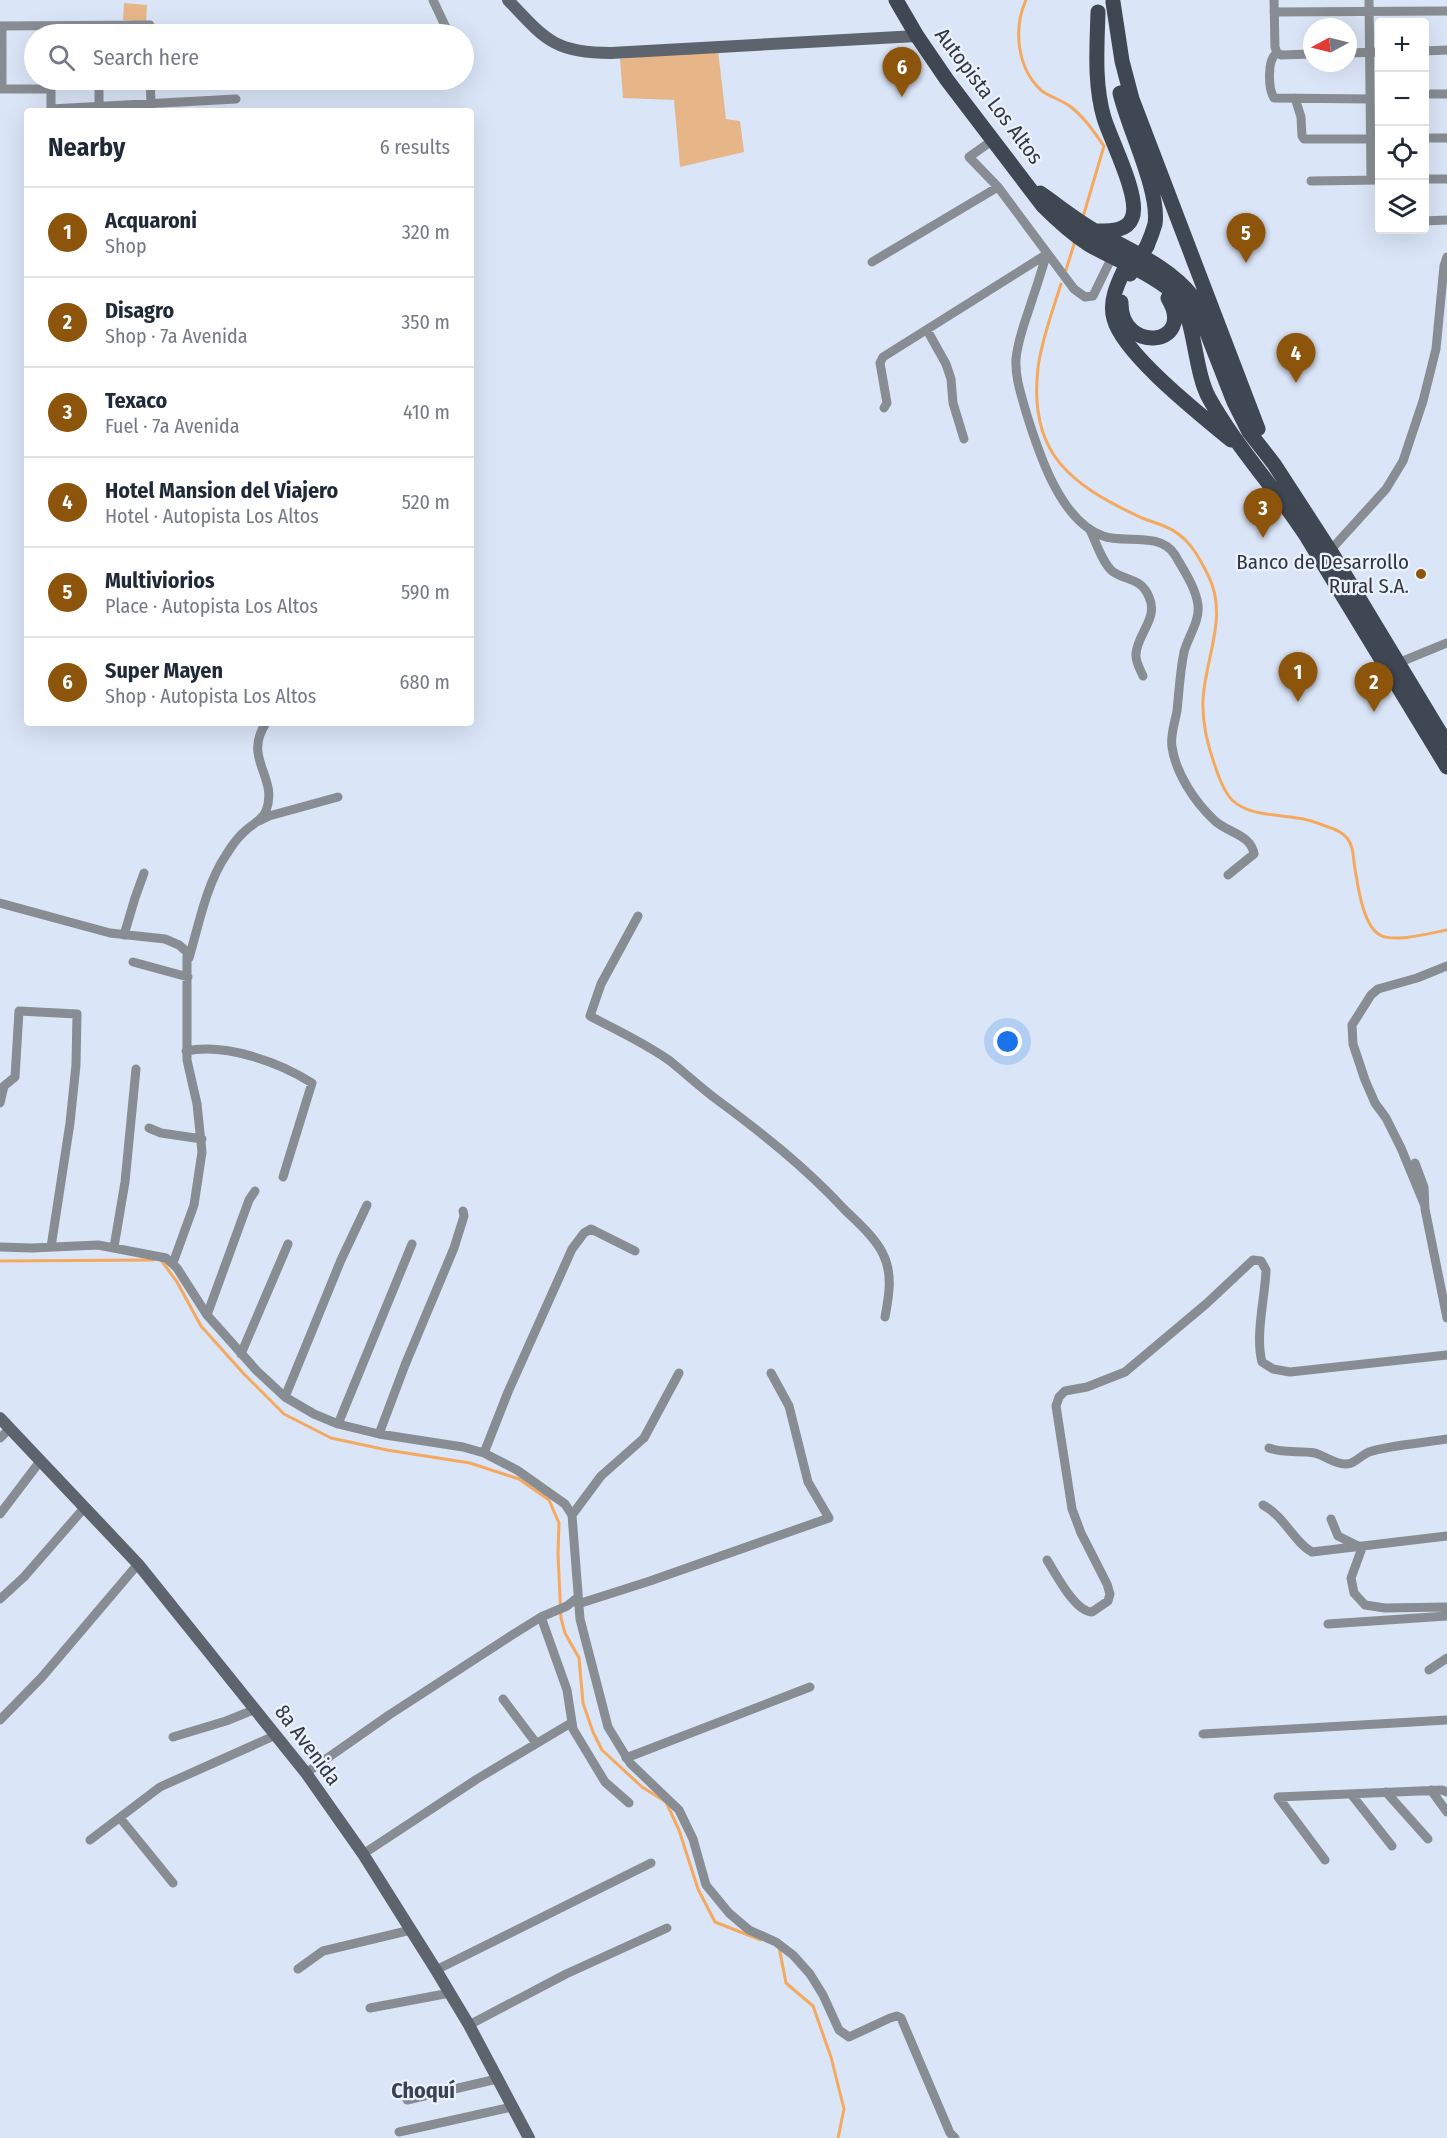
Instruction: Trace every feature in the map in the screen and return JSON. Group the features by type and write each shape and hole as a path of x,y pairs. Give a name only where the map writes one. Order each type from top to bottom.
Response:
{"main road":[{"name":"Autopista Los Altos","path":"896,0 947,80 1043,206 1092,235 1161,268 1184,286 1193,297 1234,402 1249,432 1274,464"},
{"path":"1092,235 1114,231 1129,225 1134,208 1132,195 1100,102 1096,60 1106,4"},
{"path":"1106,4 1122,98 1151,189 1155,211 1155,225 1127,272 1117,284 1113,318 1119,333 1140,358 1240,448 1284,502 1325,555 1398,663 1447,744"},
{"path":"1106,4 1132,99 1249,408 1274,464 1447,767"},
{"name":"Autopista Los Altos","path":"1092,235 1112,256 1176,295 1182,303 1203,386 1240,448"},
{"path":"1127,272 1122,293 1123,318 1132,331 1142,338 1154,339 1164,336 1176,320 1173,305 1161,285"}],"street":[{"path":"508,0 545,39 557,46 583,53 917,36"},
{"path":"1274,0 1277,53"},
{"path":"1295,98 1301,117 1302,136 1305,139 1375,139 1370,99 1375,52 1369,0"},
{"path":"435,1 445,24"},
{"path":"1274,12 1447,11"},
{"path":"24,28 1,26 1,89 24,87"},
{"path":"1429,51 1447,50"},
{"path":"1357,53 1375,52"},
{"path":"1277,53 1303,54"},
{"path":"1277,53 1271,59 1271,92 1277,99 1370,99"},
{"path":"51,90 51,108 236,99"},
{"path":"99,90 99,106"},
{"path":"150,90 151,103"},
{"path":"1431,94 1447,94"},
{"path":"1429,138 1447,138"},
{"path":"993,140 969,157 998,187 1066,281 1078,293 1087,298 1093,296 1112,256"},
{"path":"1429,179 1447,179"},
{"path":"1311,181 1375,180"},
{"path":"872,262 998,187"},
{"path":"1429,221 1447,220"},
{"path":"884,408 887,400 881,359 1047,254"},
{"path":"1047,254 1021,334 1016,359 1017,382 1033,434 1050,479 1060,497 1090,529 1104,537 1153,541 1173,552 1198,602 1196,619 1185,649 1181,670 1171,744 1177,771 1196,797 1215,821 1246,839 1252,847 1254,854 1228,875"},
{"path":"1325,555 1386,489 1403,461 1424,401 1436,349 1444,266 1447,257"},
{"path":"927,330 946,364 951,379 953,402 964,439"},
{"path":"1090,529 1105,561 1113,571 1142,585 1150,597 1152,610 1149,623 1136,652 1136,660 1143,676"},
{"path":"1398,663 1447,643"},
{"path":"188,961 217,871 236,840 264,814 269,797 257,747 259,735 264,726"},
{"path":"255,823 269,816 338,797"},
{"path":"124,935 144,873"},
{"path":"0,903 124,935 161,938 185,950 188,961 186,1051 202,1139 194,1205 173,1263"},
{"path":"638,916 605,975 590,1016 668,1060 713,1097 764,1134 833,1197 874,1240 883,1253 889,1272 889,1293 885,1317"},
{"path":"134,962 188,977"},
{"path":"1425,1206 1401,1148 1386,1118 1375,1103 1365,1080 1353,1044 1352,1025 1371,995 1378,989 1417,978 1447,966"},
{"path":"0,1103 4,1086 15,1077 19,1011 77,1014 77,1050 71,1111 51,1247"},
{"path":"186,1051 199,1048 242,1054 285,1067 312,1083 283,1177"},
{"path":"114,1247 125,1182 136,1069"},
{"path":"149,1128 161,1133 202,1139"},
{"path":"1415,1163 1424,1187 1425,1206 1447,1318"},
{"path":"207,1315 249,1200 255,1191"},
{"path":"285,1397 336,1271 367,1205"},
{"path":"380,1434 405,1365 454,1248 464,1216 463,1211"},
{"path":"484,1453 508,1392 572,1249 584,1233 591,1230 635,1251"},
{"path":"241,1354 288,1244"},
{"path":"338,1424 412,1244"},
{"path":"0,1247 98,1245 163,1257 173,1263 207,1315 241,1354 285,1397 314,1414 338,1424 484,1453 517,1470 565,1504 572,1515 580,1619 608,1727 626,1758 679,1810 693,1839 706,1885 729,1913 749,1930 776,1942 793,1955 824,1995 839,2030 844,2035 849,2037 890,2018 897,2016 901,2018 950,2133 955,2138"},
{"path":"1047,1560 1062,1585 1082,1609 1092,1612 1108,1601 1110,1594 1107,1584 1081,1533 1072,1509 1056,1401 1065,1391 1087,1387 1125,1372 1206,1304 1253,1260 1261,1261 1266,1270 1265,1294 1258,1338 1262,1362 1273,1369 1290,1372 1447,1355"},
{"path":"572,1515 601,1476 644,1438 679,1373"},
{"path":"306,1773 389,1715 544,1616 578,1600 812,1526 829,1518 808,1482 789,1406 771,1373"},
{"name":"8a Avenida","path":"0,1418 5,1430 41,1460 138,1564 306,1773 363,1854 436,1970 469,2025 529,2138"},
{"path":"0,1438 5,1430"},
{"path":"1269,1448 1327,1456 1343,1465 1375,1450 1447,1439"},
{"path":"0,1514 41,1460"},
{"path":"1263,1505 1273,1510 1305,1548 1312,1552 1362,1548 1447,1536"},
{"path":"0,1599 24,1577 85,1507"},
{"path":"1331,1519 1338,1536 1362,1548"},
{"path":"1362,1548 1351,1578 1354,1593 1365,1605 1396,1608 1447,1607"},
{"path":"0,1720 42,1677 138,1564"},
{"path":"544,1616 567,1690 571,1723 589,1758 605,1782 629,1803"},
{"path":"1328,1624 1447,1616"},
{"path":"1429,1670 1447,1658"},
{"path":"626,1758 810,1687"},
{"path":"502,1699 536,1743"},
{"path":"174,1737 256,1709"},
{"path":"1203,1734 1447,1720"},
{"path":"363,1854 571,1723"},
{"path":"90,1840 160,1788 276,1735"},
{"path":"1431,1790 1447,1812"},
{"path":"1325,1860 1278,1797 1447,1791"},
{"path":"1386,1792 1428,1839"},
{"path":"1351,1794 1392,1846"},
{"path":"120,1818 173,1883"},
{"path":"436,1970 651,1863"},
{"path":"469,2025 566,1974 667,1928"},
{"path":"298,1969 323,1951 411,1930"},
{"path":"370,2008 450,1993"},
{"path":"407,2100 497,2079"},
{"path":"399,2132 512,2107"}],"shaded area":[{"path":"124,3 147,5 146,22 123,20"},
{"path":"718,50 726,119 740,121 744,152 680,167 674,100 623,98 620,59"}],"waterway":[{"path":"1026,0 1022,11 1019,36 1027,72 1042,91 1076,111 1104,146 1083,217"},
{"path":"1066,270 1075,241"},
{"path":"1061,284 1038,368 1037,398 1040,423 1048,445 1075,479 1117,506 1179,534 1195,552 1208,575 1214,590 1216,621 1205,684 1203,716 1211,755 1226,792 1232,800 1254,812 1309,820 1341,832 1349,841 1352,849 1365,915 1380,935 1403,938 1447,930"},
{"path":"0,1261 154,1260"},
{"path":"161,1260 177,1282 201,1326 284,1414 331,1438 387,1450 470,1463 519,1479 549,1500 559,1523 561,1618 565,1633 579,1658 583,1703 593,1732 602,1750 642,1787 666,1802 679,1830 698,1889 715,1922 761,1940"},
{"path":"779,1947 786,1983 813,2006 831,2057 844,2109 838,2138"}],"place":[{"name":"Super Mayen","path":"902,97"},
{"name":"Multiviorios","path":"1246,263"},
{"name":"Hotel Mansion del Viajero","path":"1296,383"},
{"name":"Texaco","path":"1263,538"},
{"name":"Banco de Desarrollo Rural S.A.","path":"1421,574"},
{"name":"Acquaroni","path":"1298,702"},
{"name":"Disagro","path":"1374,712"}],"district":[{"name":"Choquí","path":"423,2090"}]}
